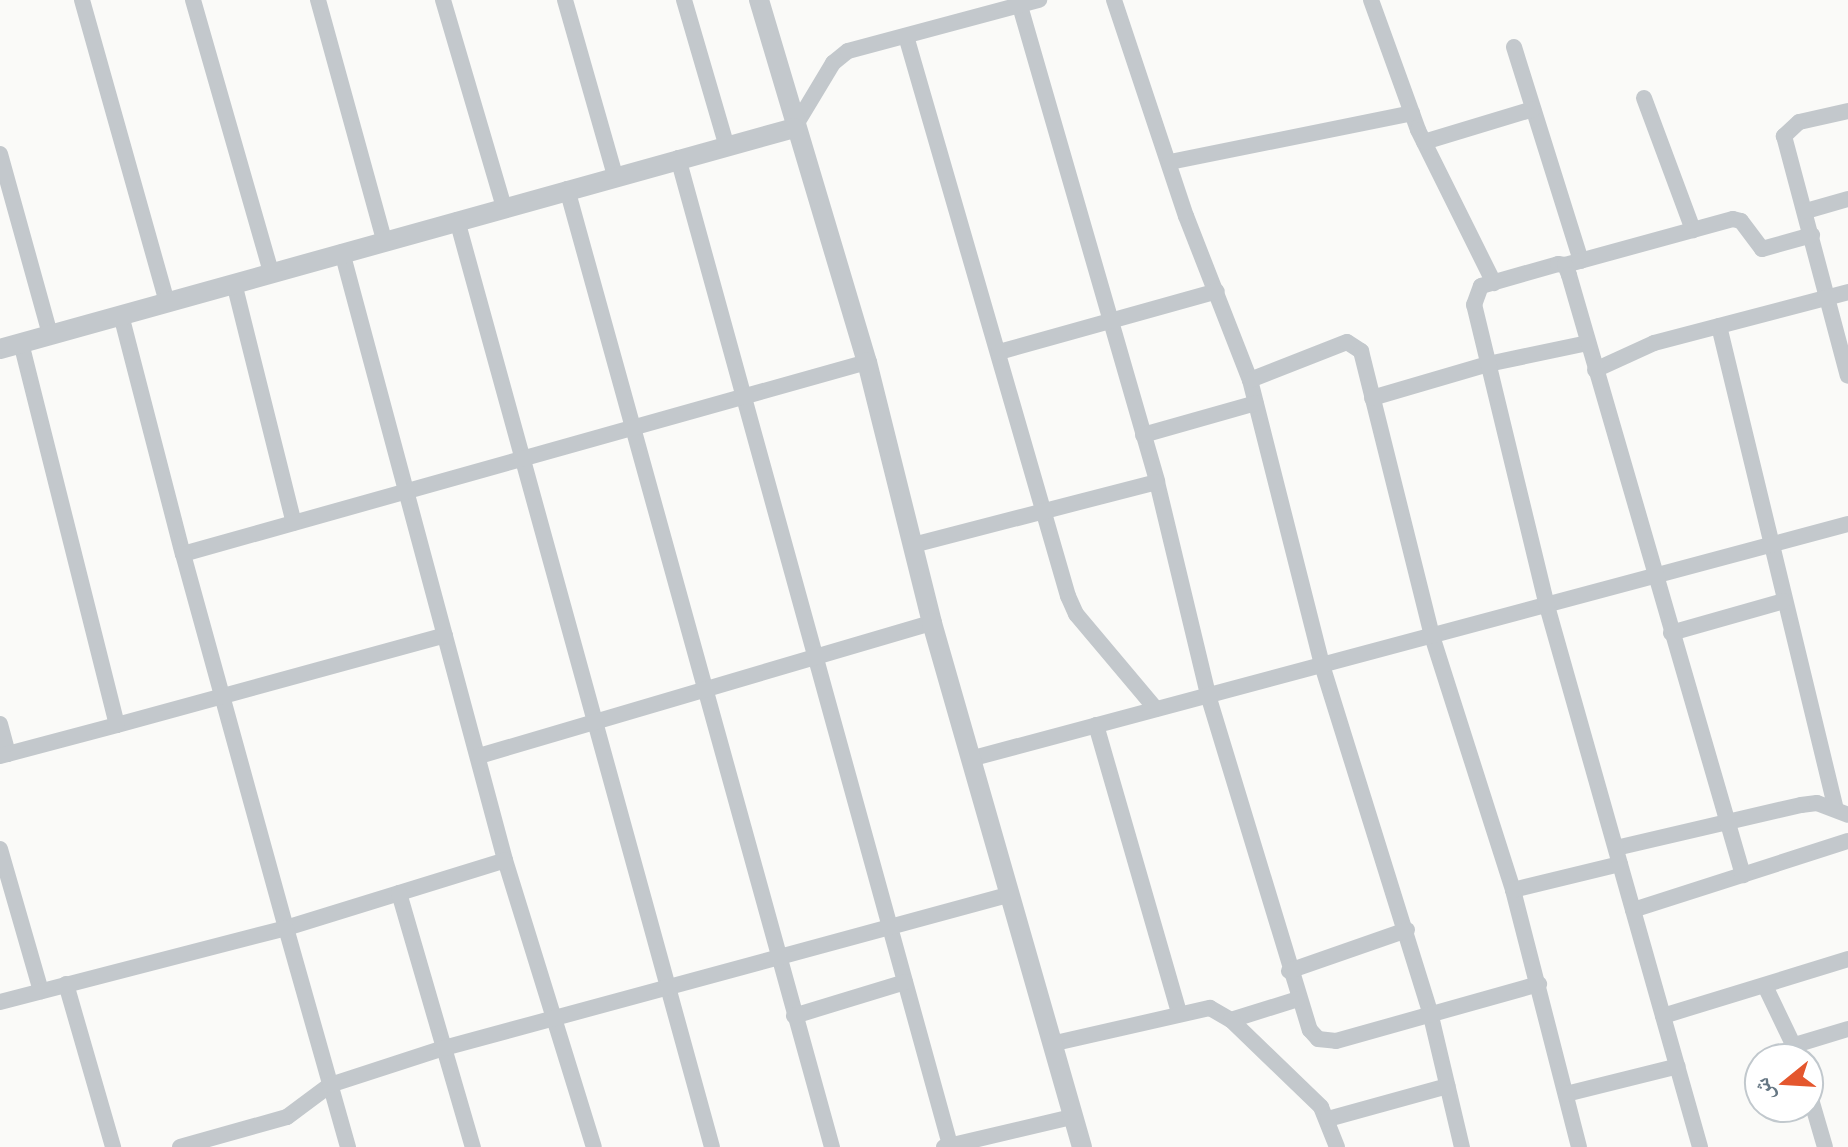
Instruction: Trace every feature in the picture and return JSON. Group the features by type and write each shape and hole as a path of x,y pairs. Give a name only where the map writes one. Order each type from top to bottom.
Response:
{"street":[{"path":"82,0 167,302"},
{"path":"193,0 271,272"},
{"path":"318,0 384,240"},
{"path":"443,0 504,207"},
{"path":"565,0 615,175"},
{"path":"684,0 726,144"},
{"path":"759,0 794,128 867,362 932,623 1082,1147"},
{"path":"0,349 726,144 794,128 833,63 848,51 1039,0"},
{"path":"1114,0 1250,380 1322,665 1407,930 1462,1147"},
{"path":"1371,0 1424,142 1494,283"},
{"path":"1020,6 1157,482 1208,695 1289,971 1310,1030 1326,1042 1539,984"},
{"path":"906,36 1076,614 1156,709"},
{"path":"1514,47 1573,263 1595,370 1724,821 1743,875"},
{"path":"1644,98 1693,230"},
{"path":"1424,142 1533,109"},
{"path":"1848,111 1799,122 1784,136 1848,376"},
{"path":"1170,162 1412,113"},
{"path":"0,154 50,334"},
{"path":"678,158 747,395 947,1146 1001,1140 1072,1117"},
{"path":"567,189 832,1147"},
{"path":"1806,211 1848,199"},
{"path":"457,220 521,461 598,721 712,1147"},
{"path":"1700,1147 1547,606 1474,305 1481,286 1693,230 1741,221 1762,249 1812,235"},
{"path":"342,252 505,860 594,1147"},
{"path":"234,283 294,523"},
{"path":"999,352 1217,291"},
{"path":"1595,370 1654,343 1848,292"},
{"path":"121,315 183,554 348,1147"},
{"path":"1513,890 1724,821 1801,805 1842,812 1784,601 1719,326"},
{"path":"1250,380 1353,342 1361,351 1432,636 1513,890 1579,1147"},
{"path":"21,343 117,725"},
{"path":"1372,398 1488,364 1588,343"},
{"path":"183,554 867,362"},
{"path":"1143,435 1256,403"},
{"path":"913,545 1157,482"},
{"path":"970,759 1848,524"},
{"path":"1671,633 1784,601"},
{"path":"479,756 932,623"},
{"path":"0,724 4,755 445,635"},
{"path":"1096,725 1179,1012"},
{"path":"1633,910 1848,841"},
{"path":"0,849 41,991"},
{"path":"0,1002 286,928 505,860"},
{"path":"399,893 473,1147"},
{"path":"180,1147 287,1117 330,1085 444,1048 1008,895"},
{"path":"1289,971 1407,930"},
{"path":"1663,1016 1766,988 1848,959"},
{"path":"794,1016 905,982"},
{"path":"66,984 113,1147"},
{"path":"1766,988 1794,1043"},
{"path":"1231,1020 1298,999"},
{"path":"1051,1044 1179,1012 1210,1008 1231,1020 1328,1119 1337,1147"},
{"path":"1818,1043 1848,1029"},
{"path":"1566,1094 1678,1066"},
{"path":"1328,1119 1448,1086"},
{"path":"1818,1123 1825,1147"}]}
